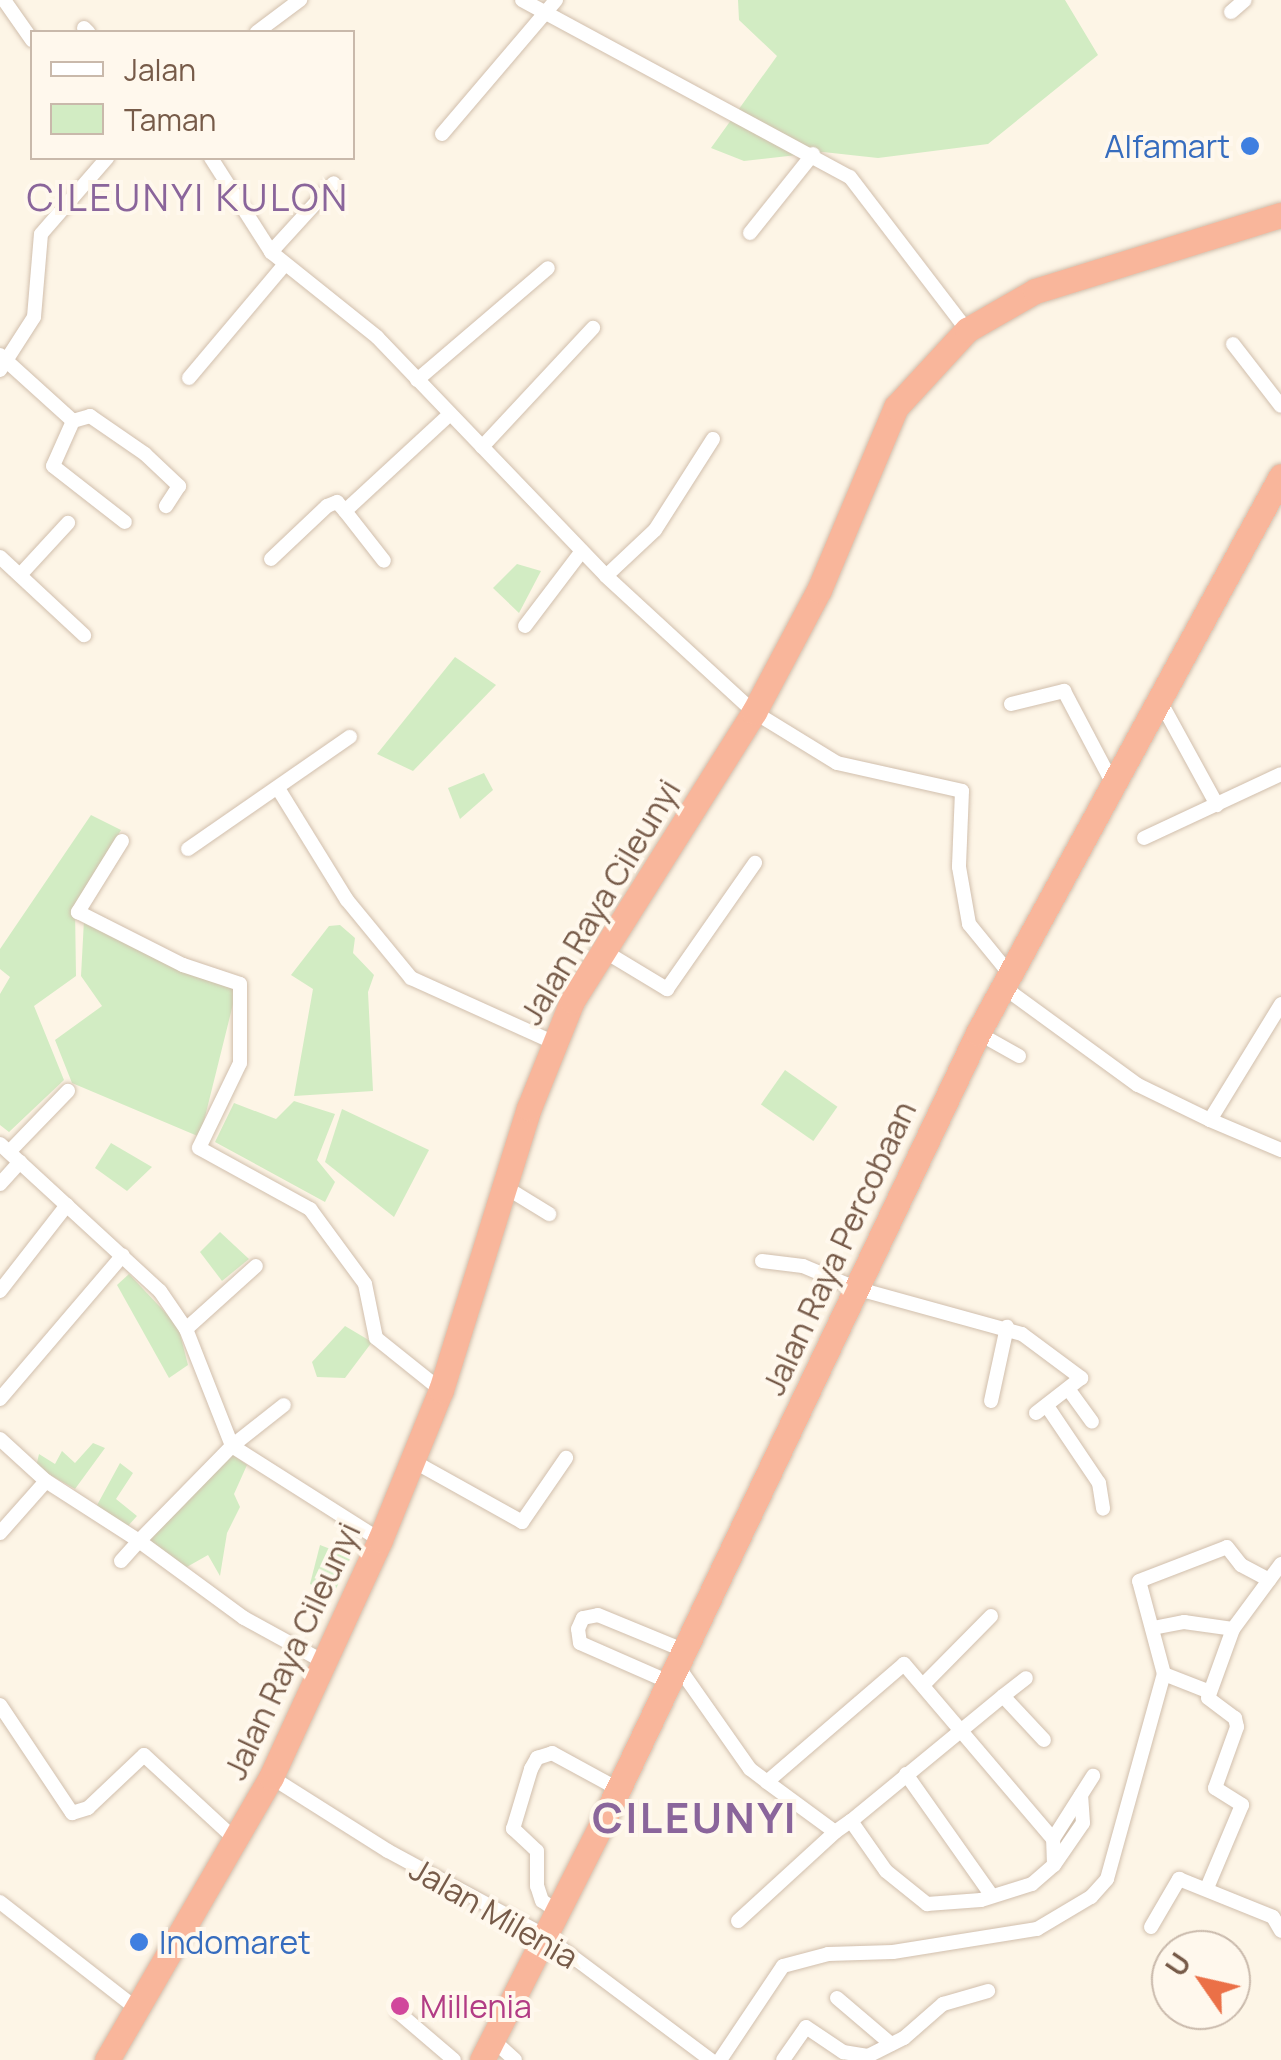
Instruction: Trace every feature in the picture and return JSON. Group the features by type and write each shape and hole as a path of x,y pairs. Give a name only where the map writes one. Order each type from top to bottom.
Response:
{"highway":[{"name":"Jalan Raya Cileunyi","path":"108,2060 271,1777 380,1540 441,1390 553,1042 604,951 754,712 819,590 896,407 967,330 1088,270 1281,215"},
{"name":"Jalan Raya Percobaan","path":"488,2050 618,1789 978,1032 1111,780 1281,476"}],"street":[{"path":"4,0 30,37"},
{"path":"260,30 300,0"},
{"path":"522,0 850,177 967,330"},
{"path":"442,134 556,0"},
{"path":"1230,12 1245,0"},
{"path":"750,233 813,154"},
{"path":"74,421 2,362 34,317 41,234 105,160"},
{"path":"212,160 271,252 370,330 606,576 754,712 837,763 962,791 959,867 969,924 1005,980 1138,1085 1281,1150"},
{"path":"271,252 334,183"},
{"path":"189,378 285,264"},
{"path":"417,380 548,268"},
{"path":"482,447 592,328"},
{"path":"1233,344 1281,406"},
{"path":"125,522 52,466 74,421 87,414 145,454 178,486 166,506"},
{"path":"346,511 449,415"},
{"path":"606,576 655,530 713,439"},
{"path":"271,559 327,506 337,502 384,561"},
{"path":"20,575 68,523"},
{"path":"525,626 582,551"},
{"path":"0,557 84,636"},
{"path":"1011,704 1064,692 1111,780"},
{"path":"1159,699 1217,805"},
{"path":"188,850 350,737"},
{"path":"1144,838 1281,774"},
{"path":"279,790 347,900 411,978 553,1042"},
{"path":"122,842 78,912 183,965 240,984 240,1063 200,1148 310,1209 365,1284 376,1338 441,1390"},
{"path":"604,951 667,989 755,863"},
{"path":"1210,1120 1281,1004"},
{"path":"978,1032 1020,1056"},
{"path":"0,1184 10,1153 68,1091"},
{"path":"10,1153 123,1254 186,1329 232,1446 380,1540"},
{"path":"505,1187 550,1214"},
{"path":"0,1291 68,1205"},
{"path":"0,1399 123,1254"},
{"path":"762,1261 802,1266 856,1288 1008,1327 1080,1378 1042,1410 1098,1483 1102,1510"},
{"path":"186,1329 256,1266"},
{"path":"991,1401 1008,1327"},
{"path":"1069,1390 1092,1422"},
{"path":"121,1561 232,1446 284,1405"},
{"path":"0,1438 46,1481 139,1540 229,1608 324,1662"},
{"path":"413,1462 522,1522 566,1458"},
{"path":"0,1533 46,1481"},
{"path":"720,2060 782,1966 828,1954 893,1952 1038,1929 1091,1897 1107,1879 1164,1674 1141,1580 1227,1547 1241,1565 1269,1580"},
{"path":"1207,1888 1242,1805 1215,1788 1236,1718 1208,1702 1210,1692 1233,1629 1281,1564"},
{"path":"676,1666 580,1643 578,1628 583,1618 598,1615 676,1666 734,1751 767,1782 835,1832"},
{"path":"925,1683 991,1616"},
{"path":"1153,1628 1184,1622 1233,1629"},
{"path":"767,1782 900,1665 925,1683 959,1730 1053,1839"},
{"path":"1164,1674 1210,1692"},
{"path":"738,1921 835,1832 1026,1678"},
{"path":"1003,1696 1044,1740"},
{"path":"0,1704 72,1813 88,1808 144,1754 236,1840"},
{"path":"558,1912 542,1901 534,1877 537,1851 513,1829 531,1769 537,1758 552,1753 618,1789"},
{"path":"906,1774 992,1896"},
{"path":"1054,1865 1053,1839 1093,1776"},
{"name":"Jalan Milenia","path":"271,1777 388,1851 544,1936 711,2060"},
{"path":"851,1821 886,1871 927,1904 992,1896 1032,1884 1054,1865 1083,1823 1080,1795"},
{"path":"1152,1928 1175,1882 1207,1888 1273,1917 1281,1931"},
{"path":"0,1902 138,2010"},
{"path":"782,2060 806,2027 856,2056 892,2044 943,2004 988,1991"},
{"path":"837,1998 892,2044"},
{"path":"398,2013 454,2060"},
{"path":"488,2050 515,2060"}],"green space":[{"path":"738,0 1065,0 1098,55 988,144 878,158 823,152 744,161 711,148 777,56 739,20"},
{"path":"517,564 541,571 519,613 493,588"},
{"path":"455,657 496,685 413,771 377,754"},
{"path":"484,773 493,790 460,819 448,788"},
{"path":"91,815 121,830 75,908 76,976 34,1006 64,1080 9,1132 0,1125 0,994 10,977 0,969 0,949"},
{"path":"84,920 238,984 200,1137 72,1083 55,1040 102,1006 81,976"},
{"path":"340,925 355,938 353,953 374,975 368,992 373,1091 294,1096 313,989 291,975 329,926"},
{"path":"785,1070 837,1107 813,1141 761,1104"},
{"path":"294,1101 335,1114 317,1160 335,1182 325,1202 215,1142 234,1103 276,1119"},
{"path":"342,1109 429,1150 394,1217 325,1162"},
{"path":"111,1143 152,1167 127,1191 95,1168"},
{"path":"220,1232 249,1259 222,1281 200,1252"},
{"path":"129,1274 178,1326 188,1365 169,1378 117,1285"},
{"path":"345,1326 372,1342 345,1378 317,1377 312,1362"},
{"path":"93,1443 105,1448 75,1489 36,1467 39,1454 55,1464 62,1451 75,1463"},
{"path":"229,1452 247,1465 234,1494 240,1507 227,1533 220,1576 208,1555 185,1568 148,1540"},
{"path":"120,1463 133,1473 116,1499 137,1516 127,1527 96,1507"},
{"path":"320,1545 351,1557 333,1595 310,1584"}],"place":[{"name":"Alfamart","path":"1250,146"},
{"name":"Indomaret","path":"139,1942"},
{"name":"Millenia","path":"400,2006"}],"district":[{"name":"CILEUNYI KULON","path":"188,197"},
{"name":"CILEUNYI","path":"695,1817"}]}
